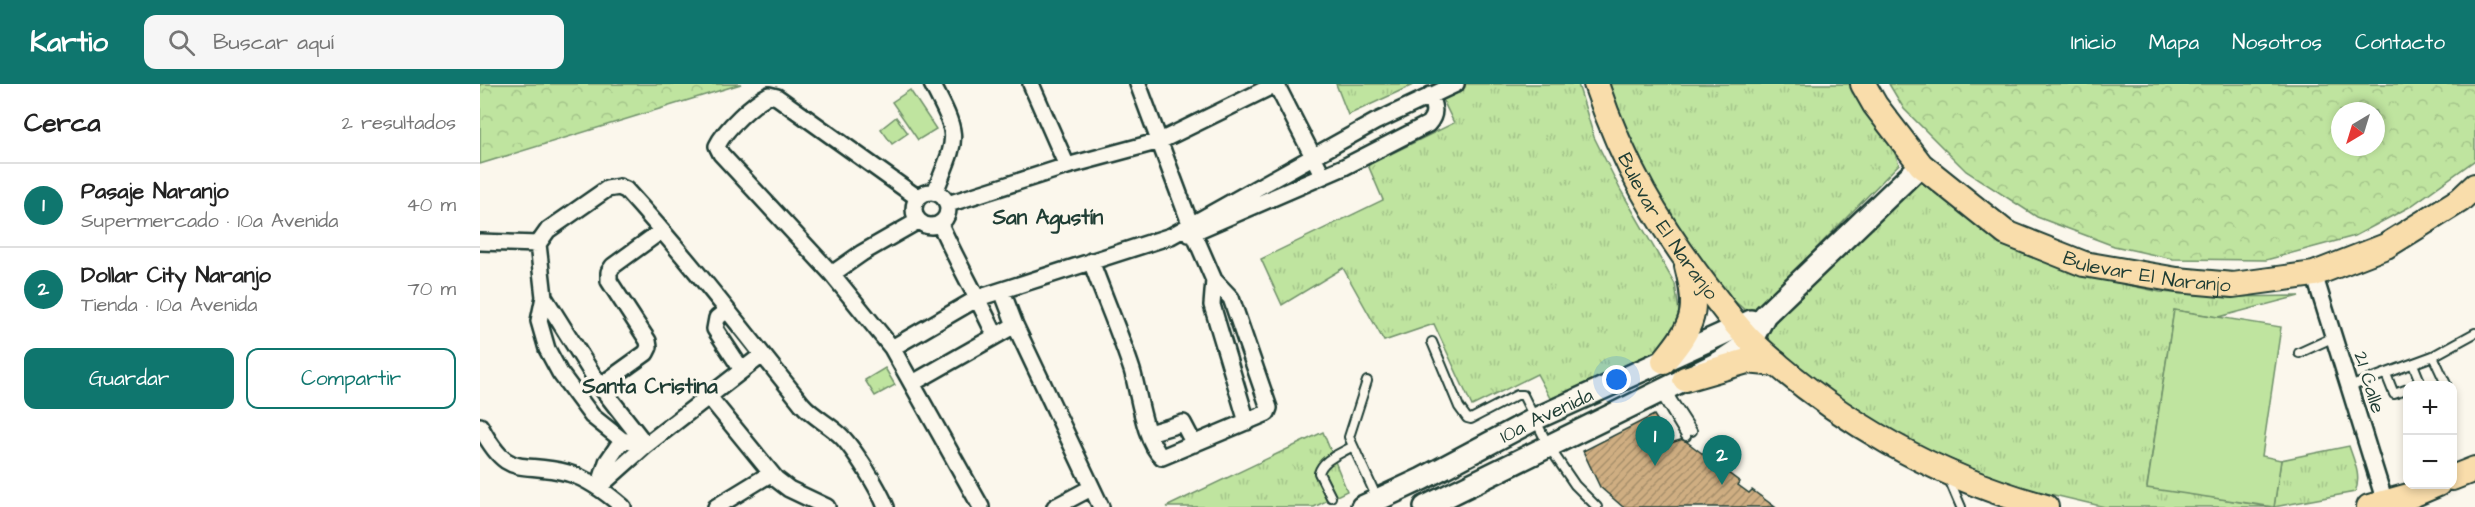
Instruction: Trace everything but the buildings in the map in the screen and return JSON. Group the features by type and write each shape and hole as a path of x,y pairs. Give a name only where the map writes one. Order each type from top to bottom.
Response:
{"main road":[{"name":"Bulevar El Naranjo","path":"1596,84 1617,140 1637,184 1684,258 1744,333 1777,364 1854,423 2006,502 2046,507"},
{"name":"Bulevar El Naranjo","path":"1863,84 1875,105 1921,165 2006,233 2084,264 2177,280 2233,285 2314,274 2386,246 2460,200 2475,186"},
{"path":"1664,361 1686,332 1693,311 1694,293 1684,258"},
{"path":"1670,387 1747,361 1777,364"},
{"path":"2457,476 2475,469"},
{"path":"2377,505 2426,489"}],"street":[{"path":"933,84 946,107 953,128 954,144 935,192"},
{"path":"1030,84 1067,166"},
{"path":"1091,261 1132,370 1149,433 1157,452 1162,457 1267,413 1269,408 1231,298 1214,280 1192,230 1138,84"},
{"path":"948,204 1067,166 1160,141 1276,84 1323,176"},
{"path":"1192,230 1312,157 1375,122 1456,84"},
{"path":"918,198 770,95 760,99 721,136 717,146 721,154 832,274 892,348 981,507"},
{"path":"892,348 978,298 1192,230 1344,167 1428,124 1434,117 1435,109 1430,95"},
{"path":"1332,146 1344,167"},
{"name":"10a Avenida","path":"1429,505 1720,362 1744,333 1921,165"},
{"path":"646,445 622,440 602,426 587,410 560,373 547,349 539,321 544,297 538,244 548,231 607,189 615,186 626,190 661,231 807,411 846,441 878,490 886,507"},
{"path":"928,192 935,192 945,198 948,204 948,216 940,224 928,226 918,220 914,208 918,198 928,192"},
{"path":"832,274 862,253 918,220"},
{"path":"940,224 995,335"},
{"path":"600,386 646,352 649,346 609,280 609,272 613,266 661,231"},
{"path":"480,242 538,244"},
{"name":"21 Calle","path":"2314,274 2349,387 2377,505"},
{"path":"1214,280 1212,305 1247,422"},
{"path":"1002,291 1015,325 1101,507"},
{"path":"544,297 600,386 646,445"},
{"path":"727,310 717,318 715,329 742,370"},
{"path":"913,383 1015,325"},
{"name":"10a Avenida","path":"1370,503 1422,479 1535,419 1664,361 1744,333"},
{"path":"599,487 646,445 710,398 762,355"},
{"path":"710,398 770,474 789,489 827,507"},
{"path":"1149,433 1184,423 1194,444"},
{"path":"480,426 495,453 507,462 568,473 599,487 623,507"},
{"path":"599,487 607,462 622,440"},
{"path":"716,507 770,474"},
{"path":"1422,479 1429,505"},
{"path":"1055,507 1091,488"}],"lane":[{"path":"2349,387 2433,356 2475,333"},
{"path":"2299,353 2334,337"},
{"path":"1432,342 1459,407 1467,418 1471,419 1520,394 1526,398 1549,447 1575,485 1597,507"},
{"path":"2433,356 2445,381"},
{"path":"2413,364 2418,381"},
{"path":"2386,374 2394,394 2403,391"},
{"path":"1367,381 1348,437 1370,503"},
{"path":"1670,387 1689,433"},
{"path":"1331,497 1319,469 1326,461 1352,447"},
{"path":"1945,472 1962,507"}],"green space":[{"path":"480,84 741,84 480,164"},
{"path":"1336,84 1415,84 1348,115"},
{"path":"1435,84 1578,84 1594,137 1620,189 1675,284 1679,312 1672,332 1660,349 1551,400 1537,374 1472,406 1434,324 1384,341 1343,268 1282,305 1261,259 1383,200 1368,165 1454,123"},
{"path":"1607,84 1853,84 1891,143 1899,164 1755,311 1746,311 1718,287 1668,216 1639,165"},
{"path":"1889,84 2475,84 2475,160 2411,206 2355,236 2266,260 2173,259 2114,246 2037,217 1966,171 1904,109"},
{"path":"910,90 936,129 918,140 892,102"},
{"path":"896,117 908,133 892,144 881,129"},
{"path":"1918,182 1930,186 1983,227 2028,256 2095,278 2160,292 2231,297 2299,296 2219,317 2174,310 2147,487 2271,507 2105,507 2007,484 1922,447 1851,408 1775,349 1768,338 1769,328"},
{"path":"2174,310 2281,327 2262,456 2281,460 2274,507 2147,488"},
{"path":"885,368 895,385 875,396 865,380"},
{"path":"1323,432 1347,491 1314,507 1166,507"},
{"path":"2349,446 2358,481 2355,492 2274,507 2281,460"}],"place":[{"name":"Pasaje Naranjo","path":"1655,466"},
{"name":"Dollar City Naranjo","path":"1722,485"}],"district":[{"name":"San Agustín","path":"1048,217"},
{"name":"Santa Cristina","path":"650,386"}]}
